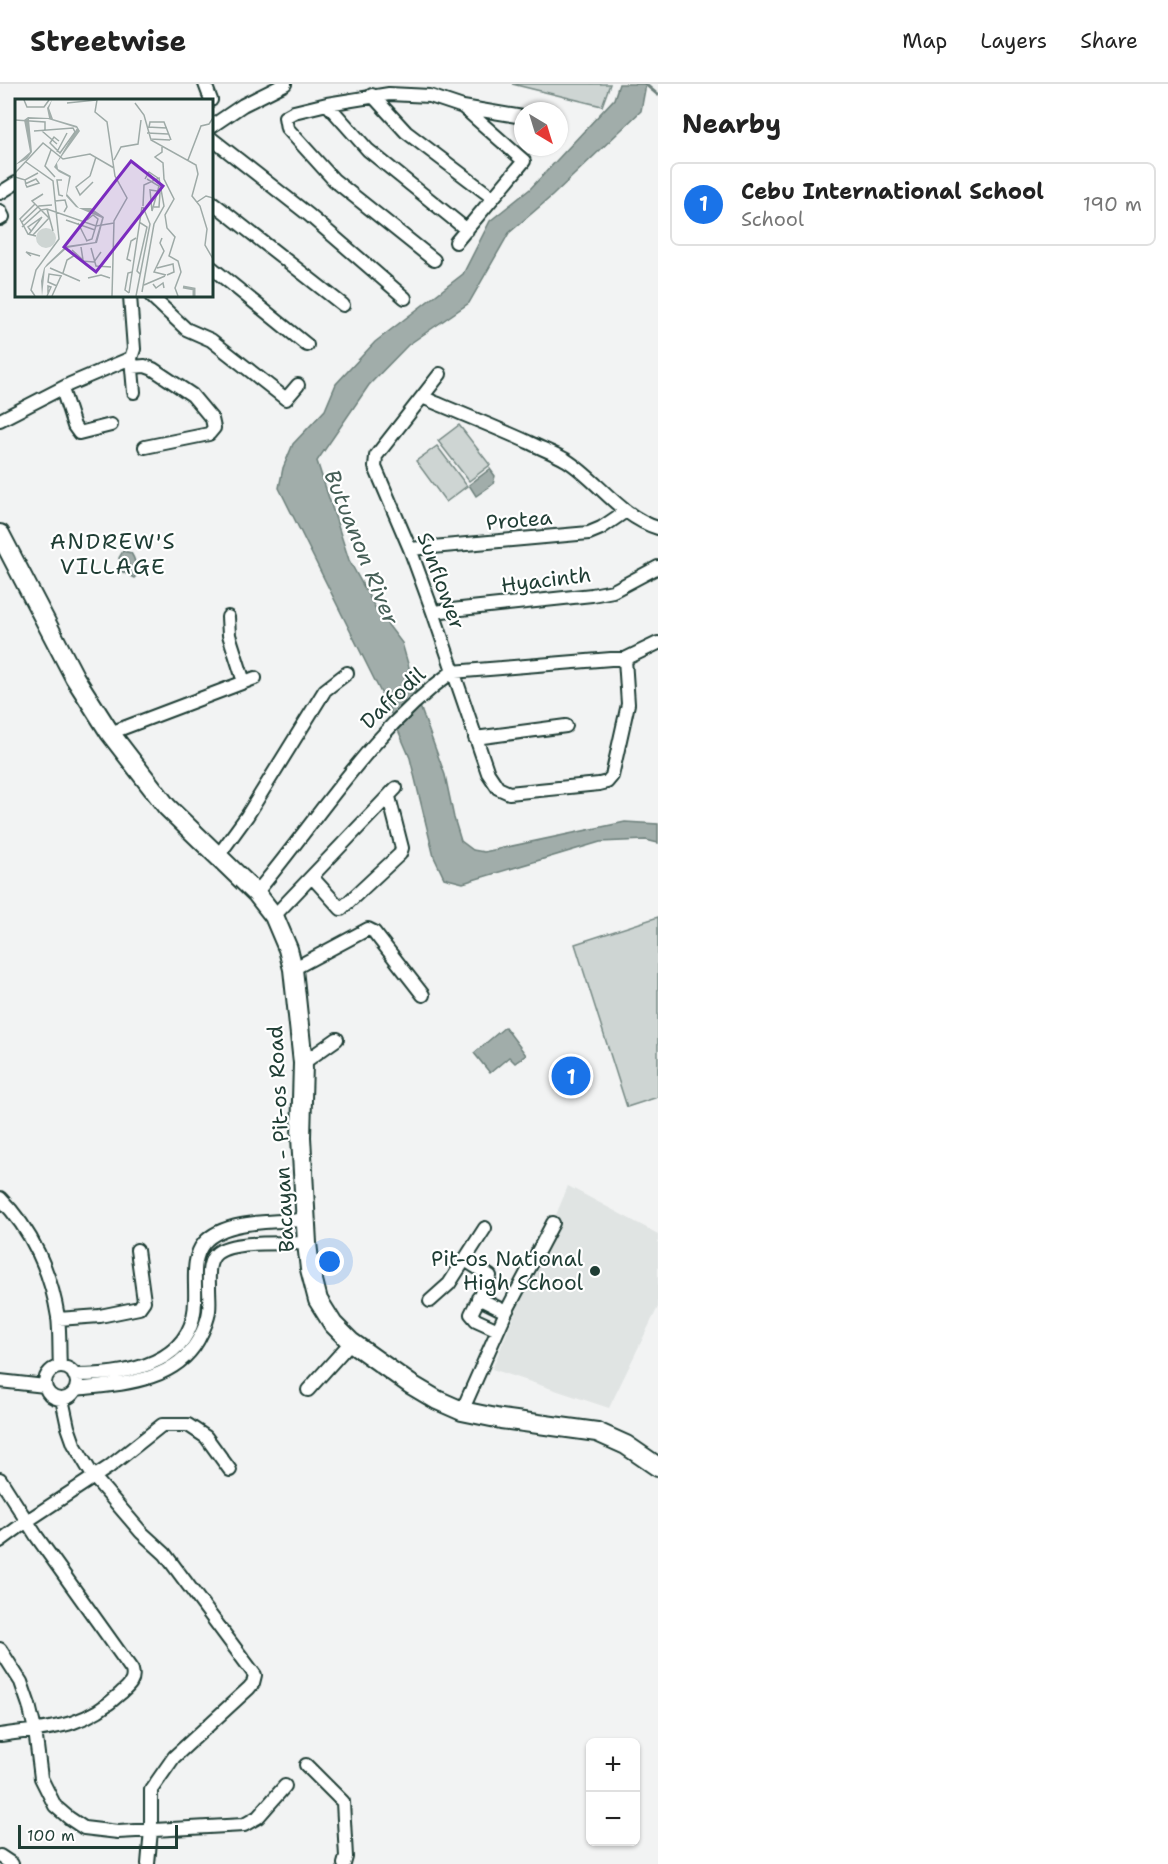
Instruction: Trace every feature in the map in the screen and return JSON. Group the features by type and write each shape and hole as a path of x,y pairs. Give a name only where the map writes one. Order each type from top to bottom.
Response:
{"main road":[{"name":"Bacayan - Pit-os Road","path":"0,534 75,678 110,733 167,807 256,893 274,916 288,949 293,969 303,1063 301,1137 310,1269 318,1300 333,1324 351,1342 410,1384 437,1400 462,1410 501,1419 597,1432 626,1445 658,1467"}],"street":[{"path":"205,84 211,99"},
{"path":"213,125 243,105 285,84"},
{"path":"430,96 437,84"},
{"path":"372,95 406,132 493,198"},
{"path":"434,260 334,180 287,128 285,117 327,104 372,95 430,96 463,107 514,116"},
{"path":"327,104 368,150 467,230"},
{"path":"456,242 524,161 463,107"},
{"path":"213,140 309,215 405,298"},
{"path":"0,193 15,184"},
{"path":"213,203 343,304"},
{"path":"0,211 3,217 0,219"},
{"path":"213,269 307,345"},
{"path":"130,297 134,392"},
{"path":"152,297 186,329 211,340 286,399 298,385"},
{"path":"0,420 62,389 132,363 153,369 192,395 212,418 214,428 209,434 201,437 145,447"},
{"name":"Sunflower","path":"440,374 376,456 375,467 410,549 488,773 498,788 509,793 607,782 612,776 628,704 625,659"},
{"path":"62,389 74,426 79,433 111,425"},
{"path":"422,397 564,459 626,511 648,525 658,528"},
{"name":"Protea","path":"410,549 589,533 601,528 626,511"},
{"name":"Hyacinth","path":"433,612 613,591 658,567"},
{"path":"110,733 249,680 229,635 228,617"},
{"name":"Daffodil","path":"256,893 289,854 348,774 392,724 431,687 452,672 625,659 658,643"},
{"path":"218,856 247,816 325,690 347,673"},
{"path":"475,738 566,726"},
{"path":"274,916 393,793 402,848 400,854 341,909 312,877"},
{"path":"293,969 368,929 374,932 423,995"},
{"path":"303,1063 337,1039"},
{"path":"0,1198 29,1235 44,1264 53,1290 58,1319 60,1367"},
{"path":"74,1376 138,1375 180,1344 187,1333 196,1304 196,1257 204,1242 216,1233 234,1226 305,1220"},
{"path":"462,1410 506,1312 553,1222"},
{"path":"234,1226 238,1246"},
{"path":"430,1301 449,1284 485,1228"},
{"path":"76,1389 74,1376 68,1369 60,1367 47,1375 45,1386 51,1396 62,1399 71,1395 76,1389 170,1369 194,1347 204,1329 209,1310 209,1266 215,1255 224,1249 238,1246 307,1243"},
{"path":"58,1319 100,1316 139,1308 144,1301 137,1250"},
{"path":"465,1260 490,1276 471,1314 476,1320 498,1330"},
{"path":"478,1298 506,1312"},
{"path":"308,1390 351,1342"},
{"path":"0,1381 45,1386"},
{"path":"62,1399 68,1427 93,1476 141,1533 165,1554 255,1675 254,1683 174,1757 151,1790 148,1864"},
{"path":"0,1541 109,1467 162,1425 188,1425 206,1437 230,1470"},
{"path":"0,1479 37,1537 134,1675 128,1687 98,1713 76,1722 0,1735"},
{"path":"0,1649 21,1682 35,1730 41,1778 47,1793 55,1806 84,1828 118,1833 244,1825 258,1817 285,1786"},
{"path":"306,1765 343,1802 346,1857 344,1864"},
{"path":"0,1856 12,1864"}],"shaded area":[{"path":"512,84 610,84 602,106"},
{"path":"619,84 646,84 641,111 552,196 509,233 469,303 408,345 369,385 317,461 349,560 376,609 402,643 421,709 445,775 461,841 473,850 484,852 625,822 658,824 658,843 646,840 600,842 463,883 444,878 434,857 410,758 389,709 279,488 283,468 293,444 325,410 336,384 375,342 463,274 490,221 530,189 561,156 568,156 568,148 614,99"},
{"path":"459,425 490,465 469,481 438,441"},
{"path":"437,446 467,486 446,502 416,461"},
{"path":"490,469 495,476 493,484 476,496 469,485"},
{"path":"123,551 131,553 134,558 137,575 134,578 121,571 119,558"},
{"path":"658,917 658,1097 627,1107 575,944"},
{"path":"505,1027 526,1055 515,1063 509,1057 490,1073 474,1053"},
{"name":"Pit-os National High School","path":"568,1186 658,1234 658,1307 609,1408 492,1369"}],"waterway":[{"path":"645,84 658,95"}],"place":[{"name":"Cebu International School","path":"571,1076"},
{"name":"Pit-os National High School","path":"595,1271"}],"district":[{"name":"ANDREW'S VILLAGE","path":"113,554"}],"water label":[{"name":"Butuanon River","path":"362,547"}]}
